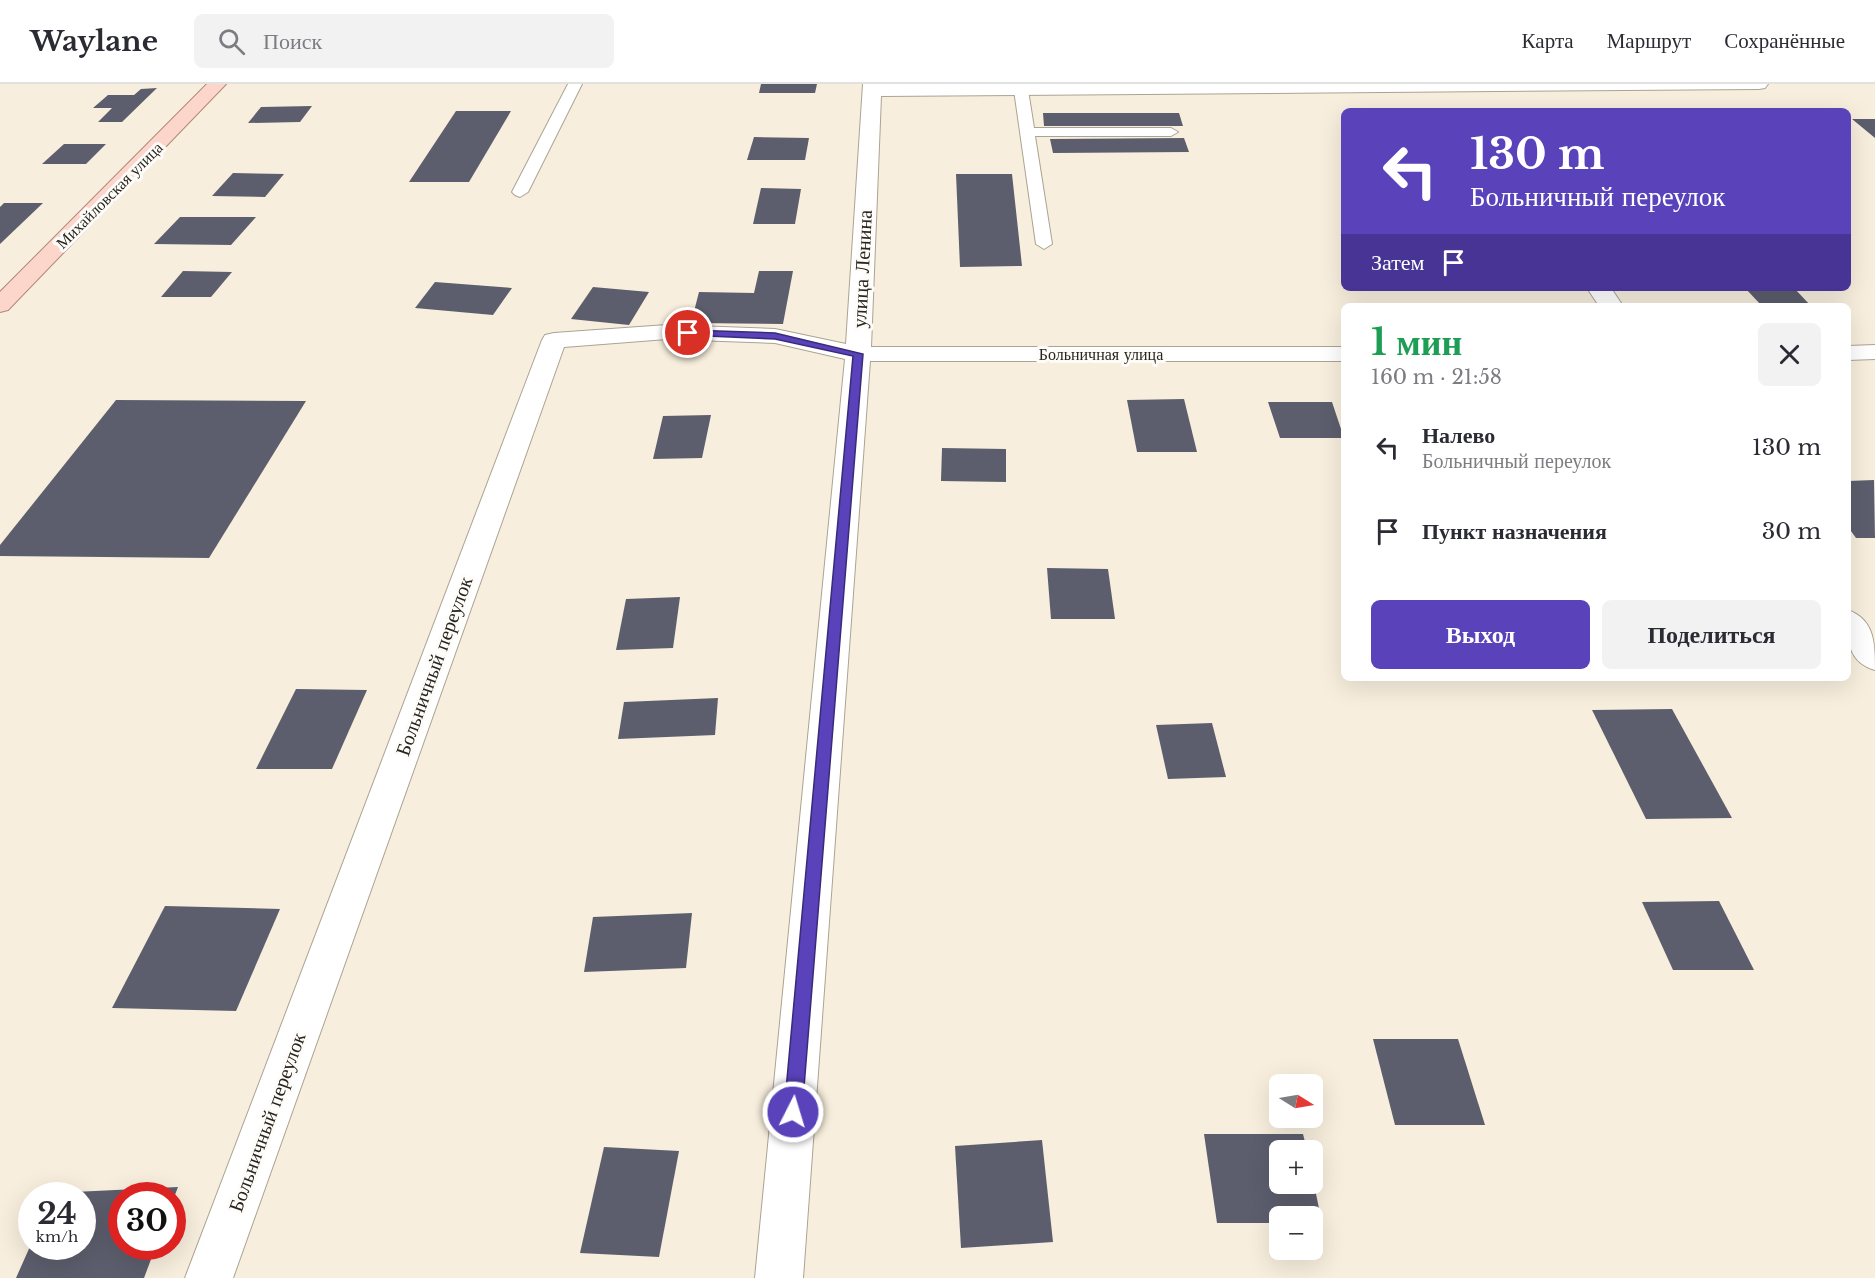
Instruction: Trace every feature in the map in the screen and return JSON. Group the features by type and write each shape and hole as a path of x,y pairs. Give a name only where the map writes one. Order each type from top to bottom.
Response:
{"main road":[{"name":"Михайловская улица","path":"0,305 218,84"}],"street":[{"path":"872,87 1022,90 1291,86 1463,92 1759,84"},
{"name":"улица Ленина","path":"779,1278 858,354 872,87"},
{"name":"Больничный переулок","path":"209,1278 554,340 666,333 775,336 858,354"},
{"path":"1851,353 1875,352"},
{"name":"Больничная улица","path":"858,354 1341,354"},
{"path":"1851,626 1875,658"}],"lane":[{"path":"520,192 575,84"},
{"path":"1022,90 1044,244"},
{"path":"1027,132 1171,132"}],"building":[{"path":"761,84 817,84 815,93 759,93"},
{"path":"157,88 122,122 98,122 112,108 93,108 108,95 134,95 141,89"},
{"path":"312,106 300,122 248,123 261,107"},
{"path":"456,111 511,111 469,182 409,182"},
{"path":"1043,113 1179,113 1183,126 1044,126"},
{"path":"1852,119 1875,119 1875,138"},
{"path":"754,137 809,138 805,160 747,160"},
{"path":"1184,138 1189,152 1053,153 1050,139"},
{"path":"64,144 106,144 86,164 42,164"},
{"path":"233,173 284,174 265,197 212,196"},
{"path":"956,174 1012,174 1022,266 960,267"},
{"path":"761,188 801,189 795,224 753,224"},
{"path":"4,203 43,203 0,244 0,207"},
{"path":"180,217 256,217 231,245 154,244"},
{"path":"183,271 232,272 211,297 161,297"},
{"path":"759,271 793,271 783,324 691,323 699,292 754,293"},
{"path":"435,282 512,288 493,315 415,308"},
{"path":"593,287 649,292 629,325 571,319"},
{"path":"1748,291 1797,291 1808,303 1759,303"},
{"path":"1184,399 1197,452 1137,452 1127,400"},
{"path":"116,400 306,401 209,558 0,556 0,545"},
{"path":"1268,402 1332,402 1341,429 1341,438 1280,438"},
{"path":"711,415 702,458 653,459 663,416"},
{"path":"942,448 1006,449 1006,482 941,481"},
{"path":"1874,480 1875,538 1856,538 1851,531 1851,481"},
{"path":"1047,568 1108,569 1115,619 1051,619"},
{"path":"680,597 673,648 616,650 626,599"},
{"path":"296,689 367,690 332,769 256,769"},
{"path":"718,698 715,735 618,739 624,702"},
{"path":"1672,709 1732,818 1646,819 1592,710"},
{"path":"1212,723 1226,777 1168,779 1156,725"},
{"path":"1719,901 1754,970 1673,970 1642,902"},
{"path":"165,906 280,909 236,1011 112,1008"},
{"path":"692,913 686,968 584,972 593,917"},
{"path":"1373,1039 1458,1039 1485,1125 1395,1125"},
{"path":"1204,1134 1303,1134 1304,1140 1269,1140 1269,1194 1316,1194 1319,1206 1269,1206 1269,1223 1217,1223"},
{"path":"1042,1140 1053,1242 961,1248 955,1146"},
{"path":"604,1147 679,1151 659,1257 580,1253"},
{"path":"108,1190 108,1260 151,1260 144,1278 16,1278 24,1260 96,1260 96,1191"}],"route":[{"path":"688,333 775,336 858,354 793,1112"}]}
